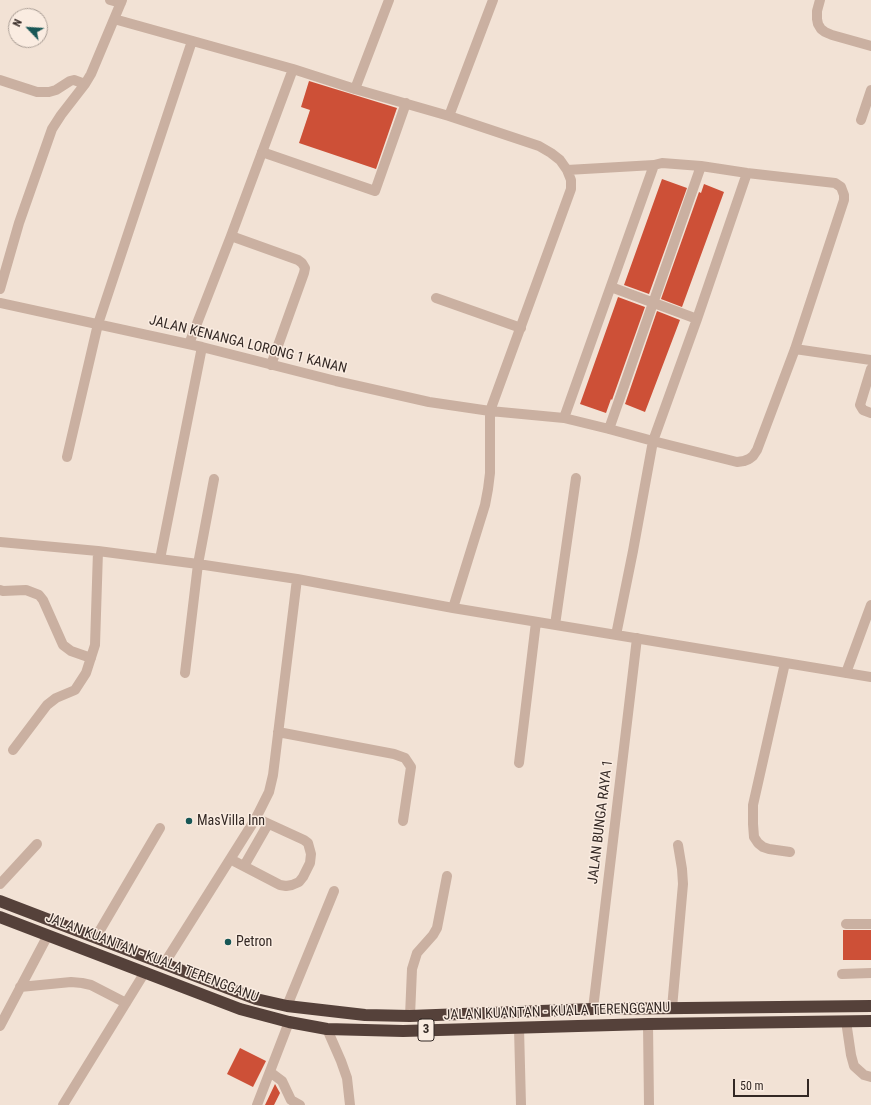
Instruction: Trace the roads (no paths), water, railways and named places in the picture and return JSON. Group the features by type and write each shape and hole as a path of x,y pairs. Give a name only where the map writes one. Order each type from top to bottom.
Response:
{"highway":[{"name":"JALAN KUANTAN - KUALA TERENGGANU","path":"0,901 256,998 288,1006 365,1015 410,1016 593,1009 871,1006"},
{"name":"JALAN KUANTAN - KUALA TERENGGANU","path":"0,917 240,1010 289,1022 327,1029 403,1031 648,1024 871,1021"}],"street":[{"path":"0,289 19,223 51,132 61,115 92,74 121,2 110,0"},
{"path":"355,89 389,0"},
{"path":"449,116 492,0"},
{"path":"820,0 817,11 817,19 818,24 825,32 871,46"},
{"path":"114,19 293,69 355,89 449,116 539,146 560,160 567,170 571,180 570,189 490,411 490,473 488,489 453,608"},
{"path":"67,456 98,324 192,41"},
{"path":"189,344 293,69"},
{"path":"0,80 37,92 49,92 56,90 74,80 85,84"},
{"path":"861,120 871,90"},
{"path":"262,152 375,191 406,103"},
{"path":"567,170 674,164 701,166 747,173 653,441 616,635"},
{"path":"564,418 654,165"},
{"path":"609,429 652,302 701,166"},
{"name":"JALAN KENANGA LORONG 1 KANAN","path":"0,303 189,344 336,381 429,402 490,411 564,418 737,462 744,461 753,456 757,450 795,349 844,200 842,187 835,183 747,173"},
{"path":"231,236 298,260 305,268 271,365"},
{"path":"611,287 697,319"},
{"path":"436,298 521,328"},
{"path":"160,559 202,347"},
{"path":"795,349 871,360"},
{"path":"871,369 860,405 863,410 871,413"},
{"path":"554,625 576,478"},
{"path":"185,673 198,564 214,479"},
{"path":"0,542 98,551 297,579 453,608 871,677"},
{"path":"13,750 47,705 56,698 75,690 86,673 94,645 98,551"},
{"path":"164,964 256,818 269,792 273,775 297,579"},
{"path":"0,590 26,590 39,595 43,600 63,645 72,651 91,658"},
{"path":"846,673 871,605"},
{"path":"519,763 536,622"},
{"name":"JALAN BUNGA RAYA 1","path":"593,1009 637,638"},
{"path":"785,662 753,805 752,824 754,837 758,844 763,848 790,852"},
{"path":"278,732 394,754 405,758 411,767 403,821"},
{"path":"230,859 280,885 292,885 303,877 310,862 308,843 256,818"},
{"path":"244,866 268,824"},
{"path":"96,937 160,828"},
{"path":"0,884 37,844"},
{"path":"672,1008 682,884 682,869 678,845"},
{"path":"410,1016 412,970 417,953 433,935 437,928 447,876"},
{"path":"288,1006 334,891"},
{"path":"846,924 871,924"},
{"path":"0,1026 48,935"},
{"path":"63,1105 145,972"},
{"path":"842,974 871,973"},
{"path":"20,987 71,982 82,983 91,985 126,1003"},
{"path":"257,1105 289,1022"},
{"path":"846,1022 854,1066 864,1075 871,1077"},
{"path":"648,1024 649,1105"},
{"path":"519,1028 521,1105"},
{"path":"327,1029 341,1061 346,1078 350,1105"},
{"path":"270,1072 282,1082 291,1100 300,1105"}],"place":[{"name":"MasVilla Inn","path":"189,821"},
{"name":"Petron","path":"228,942"}]}
